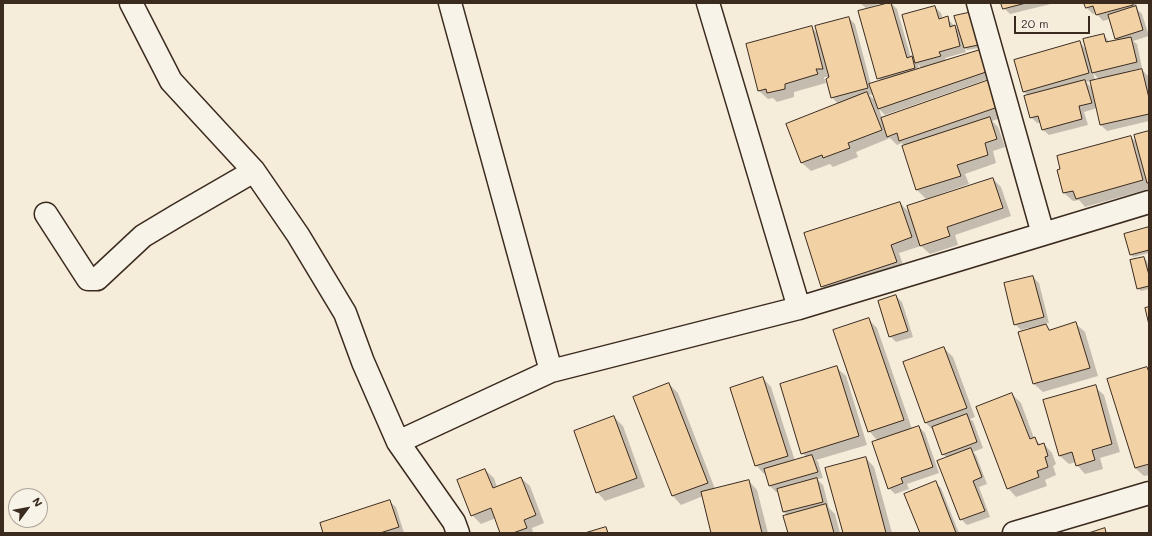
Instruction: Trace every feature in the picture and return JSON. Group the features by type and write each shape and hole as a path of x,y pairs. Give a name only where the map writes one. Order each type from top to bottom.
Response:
{"street":[{"path":"131,3 172,81 254,171 298,235 345,313 363,362 398,442 454,522 458,533"},
{"path":"450,3 551,371"},
{"path":"708,3 799,308"},
{"path":"978,3 1043,234"},
{"path":"46,214 88,279 97,279 142,236 254,171"},
{"path":"398,442 551,371 799,308 1149,202"},
{"path":"1014,533 1149,493"}],"building":[{"path":"891,3 907,58 912,56 915,68 877,79 858,11"},
{"path":"1001,3 1026,3 1003,9"},
{"path":"1084,3 1133,3 1133,5 1096,15 1093,6 1086,8"},
{"path":"935,6 939,19 948,16 950,27 955,25 960,46 939,52 941,56 915,63 902,15"},
{"path":"1136,6 1143,30 1115,39 1108,15"},
{"path":"977,11 983,44 964,48 954,16"},
{"path":"849,17 868,88 831,98 826,79 829,77 815,26"},
{"path":"812,26 823,69 816,69 818,74 785,84 785,89 767,93 766,89 758,91 746,44"},
{"path":"1104,34 1106,42 1131,37 1137,62 1092,73 1083,39"},
{"path":"1080,41 1089,73 1023,92 1014,60"},
{"path":"980,50 986,72 878,109 869,84"},
{"path":"1142,69 1149,98 1149,114 1100,125 1090,81"},
{"path":"992,79 1001,106 899,141 897,133 887,137 881,118"},
{"path":"1085,80 1092,103 1079,106 1082,119 1042,130 1038,116 1030,118 1024,96"},
{"path":"867,92 882,130 848,143 850,148 823,158 822,155 801,163 786,124"},
{"path":"990,117 997,139 985,143 988,155 957,165 961,176 916,190 902,146"},
{"path":"1149,131 1149,183 1147,183 1134,135"},
{"path":"1131,136 1143,180 1076,199 1073,191 1063,193 1057,170 1060,169 1057,156"},
{"path":"993,178 1003,208 947,227 950,236 920,246 907,206"},
{"path":"900,202 912,237 891,245 897,262 821,287 804,233"},
{"path":"1149,227 1149,250 1130,255 1124,234"},
{"path":"1144,257 1149,275 1149,286 1137,289 1130,260"},
{"path":"1033,276 1044,317 1014,325 1004,283"},
{"path":"896,295 908,331 889,337 878,301"},
{"path":"1149,307 1149,325 1145,308"},
{"path":"869,318 904,420 868,432 833,330"},
{"path":"1076,322 1090,368 1033,384 1018,332 1046,324 1049,330"},
{"path":"944,347 967,408 925,423 903,362"},
{"path":"837,366 859,436 801,454 780,384"},
{"path":"1147,367 1149,372 1149,464 1135,468 1107,379"},
{"path":"763,377 788,456 755,466 730,388"},
{"path":"669,383 708,483 672,496 633,397"},
{"path":"1096,385 1112,444 1092,450 1095,460 1076,466 1072,452 1059,456 1043,400"},
{"path":"1012,393 1030,439 1035,437 1038,445 1044,443 1048,456 1045,457 1048,467 1037,471 1039,477 1007,489 976,407"},
{"path":"967,414 977,442 942,455 932,427"},
{"path":"614,416 637,478 596,493 574,431"},
{"path":"919,426 933,467 901,478 903,483 888,489 872,442"},
{"path":"971,448 982,477 973,481 985,511 960,520 937,461"},
{"path":"812,455 818,472 769,486 764,469"},
{"path":"866,457 886,533 843,533 825,468"},
{"path":"485,469 493,488 521,477 536,515 524,520 527,528 513,533 500,533 491,508 471,516 457,480"},
{"path":"817,478 823,502 783,512 777,489"},
{"path":"749,480 762,533 711,533 701,492"},
{"path":"936,481 956,533 920,533 904,494"},
{"path":"390,500 399,527 380,533 323,533 320,523"},
{"path":"826,504 834,533 788,533 783,516"},
{"path":"606,527 608,533 585,533"},
{"path":"1105,528 1106,533 1089,533"}]}
